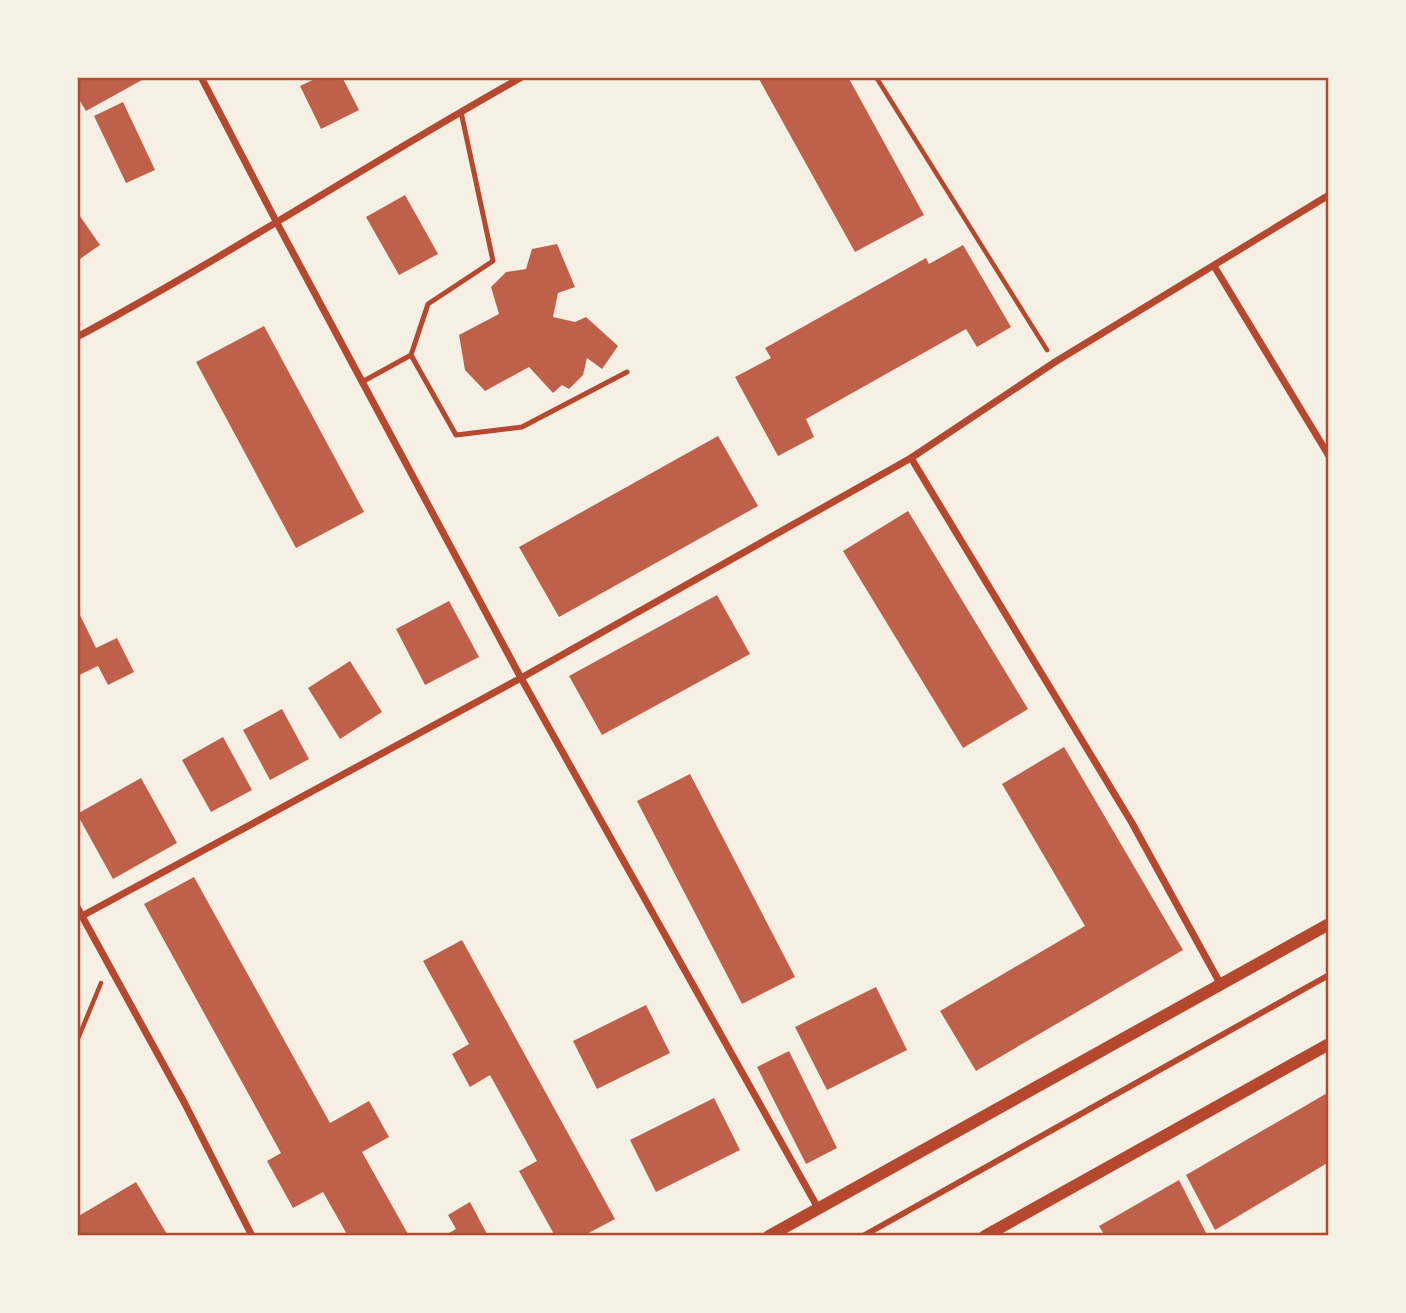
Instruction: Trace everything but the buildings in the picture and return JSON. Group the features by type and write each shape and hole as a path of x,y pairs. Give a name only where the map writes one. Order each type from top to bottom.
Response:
{"street":[{"path":"201,77 521,678 818,1208"},
{"path":"77,337 277,223 460,111 522,77"},
{"path":"82,916 521,678 911,458 1055,362 1329,195"},
{"path":"1214,266 1329,456"},
{"path":"911,458 1132,823 1221,985"},
{"path":"77,906 184,1101 252,1236"},
{"path":"769,1236 1329,925"},
{"path":"863,1236 1329,975"},
{"path":"985,1236 1329,1044"}],"lane":[{"path":"362,382 411,355 428,304 493,261 460,111"},
{"path":"411,355 456,435 522,427 627,372"}],"path":[{"path":"876,77 1055,362"},
{"path":"77,1041 108,965"}]}
